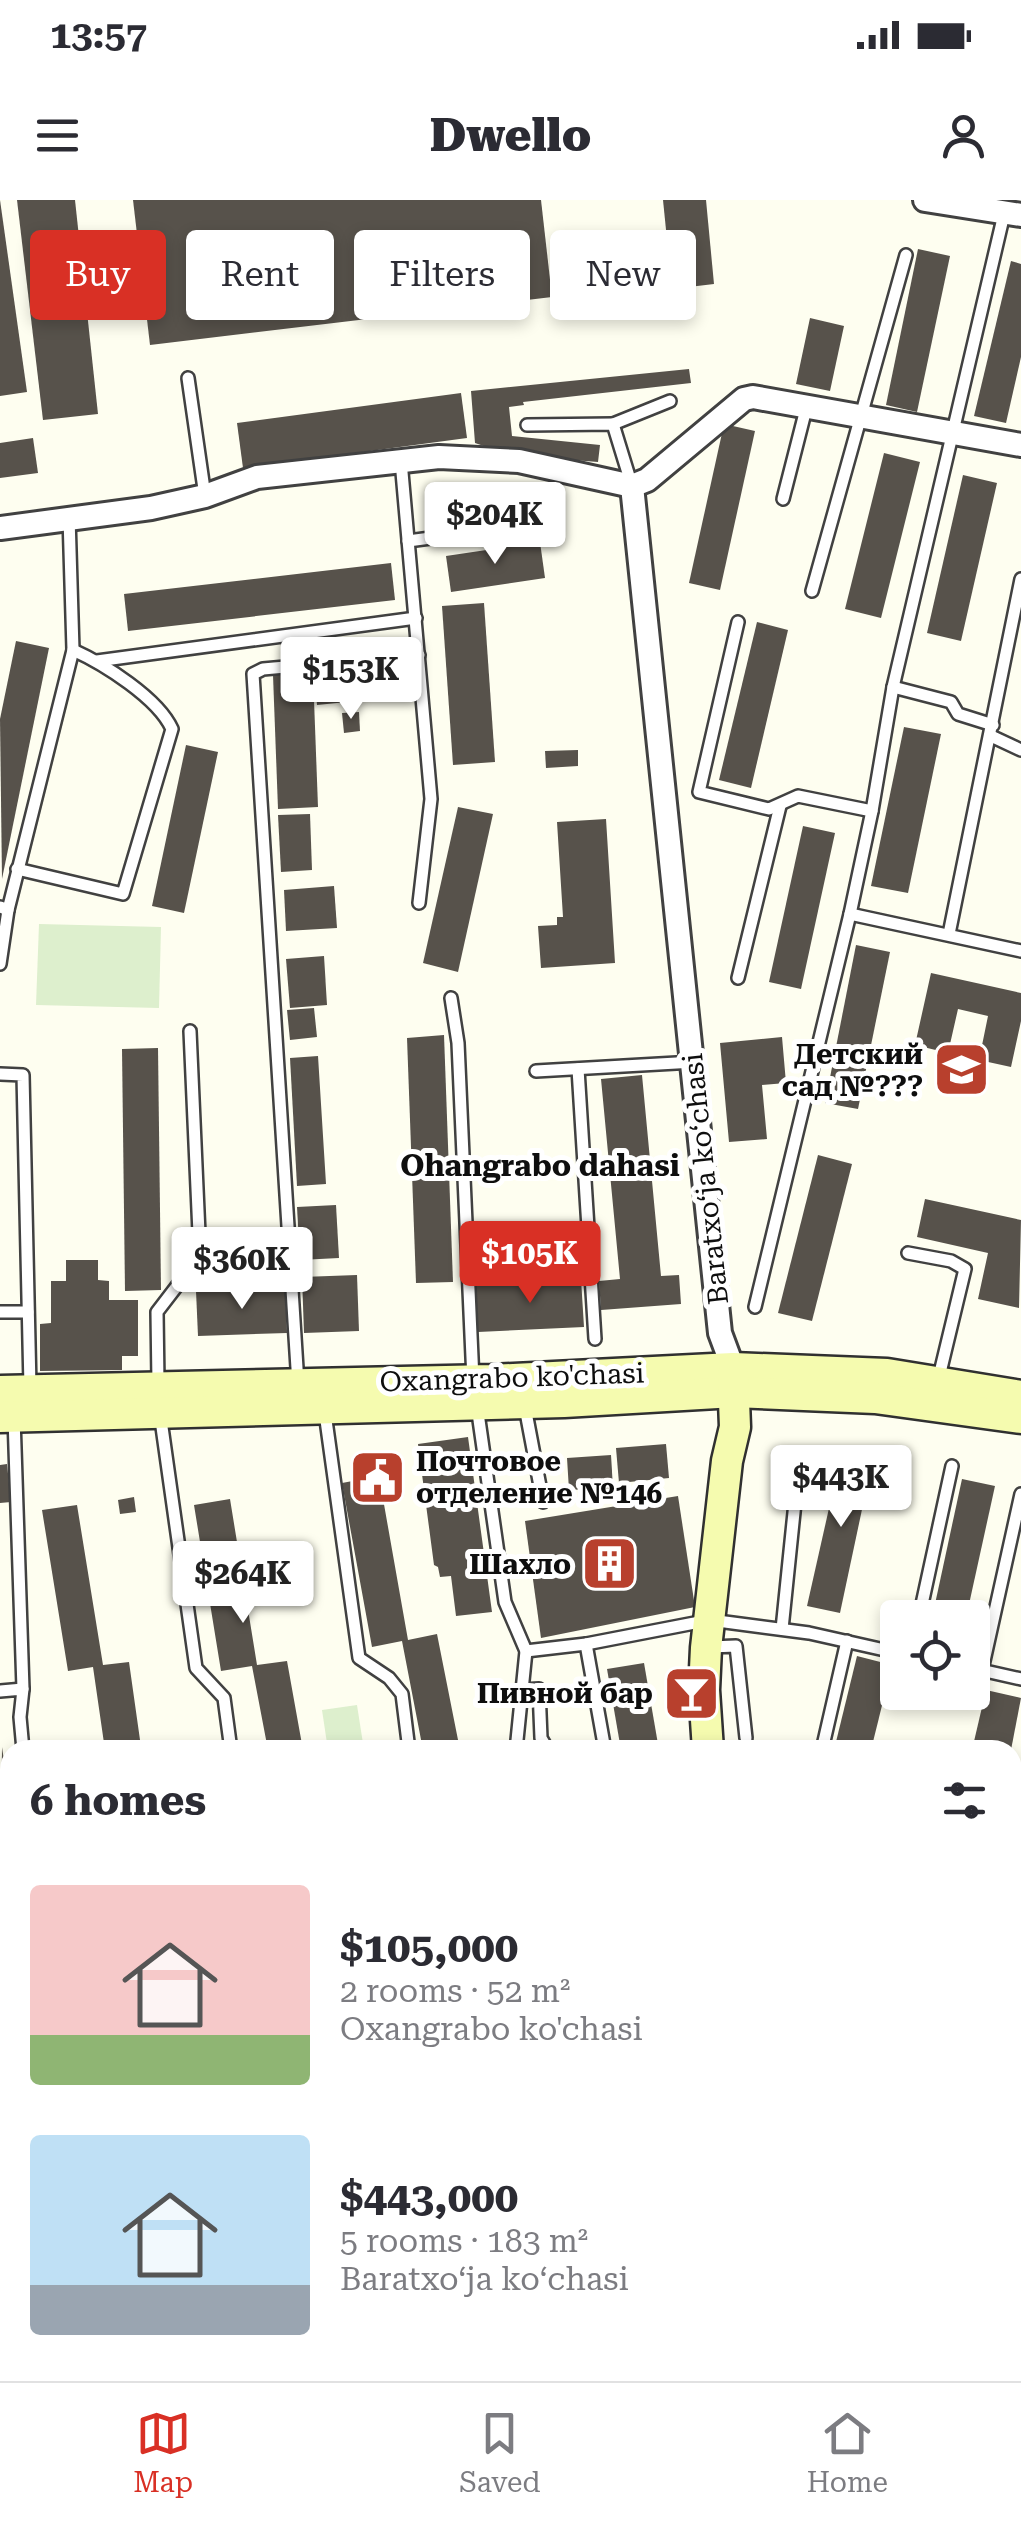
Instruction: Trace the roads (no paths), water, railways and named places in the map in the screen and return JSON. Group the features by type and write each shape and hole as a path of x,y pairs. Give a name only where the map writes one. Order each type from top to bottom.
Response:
{"main road":[{"name":"Oxangrabo ko'chasi","path":"159,1400 298,1384 475,1392 524,1403 838,1370 938,1380 1021,1396"},
{"name":"Oxangrabo ko'chasi","path":"15,1404 159,1400 324,1408 475,1392 733,1380 1021,1418"},
{"name":"Baratxoʻja koʻchasi","path":"708,1740 708,1634 726,1461 735,1427 733,1380"}],"street":[{"path":"925,200 1013,215"},
{"path":"0,528 152,508 205,496 257,477 401,461 480,457 519,461 632,486 647,480 744,399 760,397 1021,445"},
{"name":"Baratxoʻja koʻchasi","path":"632,486 720,1333 733,1380"}],"lane":[{"path":"755,1307 850,914 893,686 954,434 1013,215"},
{"path":"812,592 906,255"},
{"path":"188,378 205,496"},
{"path":"527,425 613,424 670,401"},
{"path":"783,499 807,405"},
{"path":"613,424 632,486"},
{"path":"401,461 431,799 419,903"},
{"path":"0,964 4,908 73,650 69,517"},
{"path":"408,541 498,528"},
{"path":"948,934 1021,579"},
{"path":"97,661 416,618"},
{"path":"738,622 699,792 769,809 798,796 872,811"},
{"path":"17,869 124,894 172,729 166,714 97,661 73,650"},
{"path":"298,1384 253,674 264,669 419,655"},
{"path":"893,686 950,702 958,714 1021,750"},
{"path":"738,978 780,806"},
{"path":"850,914 1021,951"},
{"path":"451,998 458,1042 475,1392 505,1602 526,1651 517,1740"},
{"path":"190,1031 200,1256 157,1312 159,1400 196,1668 224,1698 230,1740"},
{"path":"536,1071 694,1062"},
{"path":"578,1069 596,1339"},
{"path":"0,1074 24,1075 28,1312 15,1404 22,1740"},
{"path":"908,1254 951,1261 966,1269 938,1380"},
{"path":"200,1256 292,1257"},
{"path":"0,1312 28,1312"},
{"path":"524,1403 543,1502"},
{"path":"324,1408 359,1658 389,1678 402,1694 408,1740"},
{"path":"923,1600 952,1466"},
{"path":"782,1630 796,1493"},
{"path":"990,1620 1021,1494"},
{"path":"526,1651 782,1630 880,1648"},
{"path":"708,1634 736,1646 746,1738"},
{"path":"824,1740 847,1641"},
{"path":"586,1644 604,1740"},
{"path":"990,1672 1021,1679"},
{"path":"0,1691 23,1688"},
{"path":"522,1690 540,1689 542,1740"}],"place":[{"name":"Детский сад №???","path":"962,1070"},
{"name":"Почтовое отделение №146","path":"377,1477"},
{"name":"Шахло","path":"610,1564"},
{"name":"Пивной бар","path":"692,1693"}],"district":[{"name":"Ohangrabo dahasi","path":"540,1166"}]}
